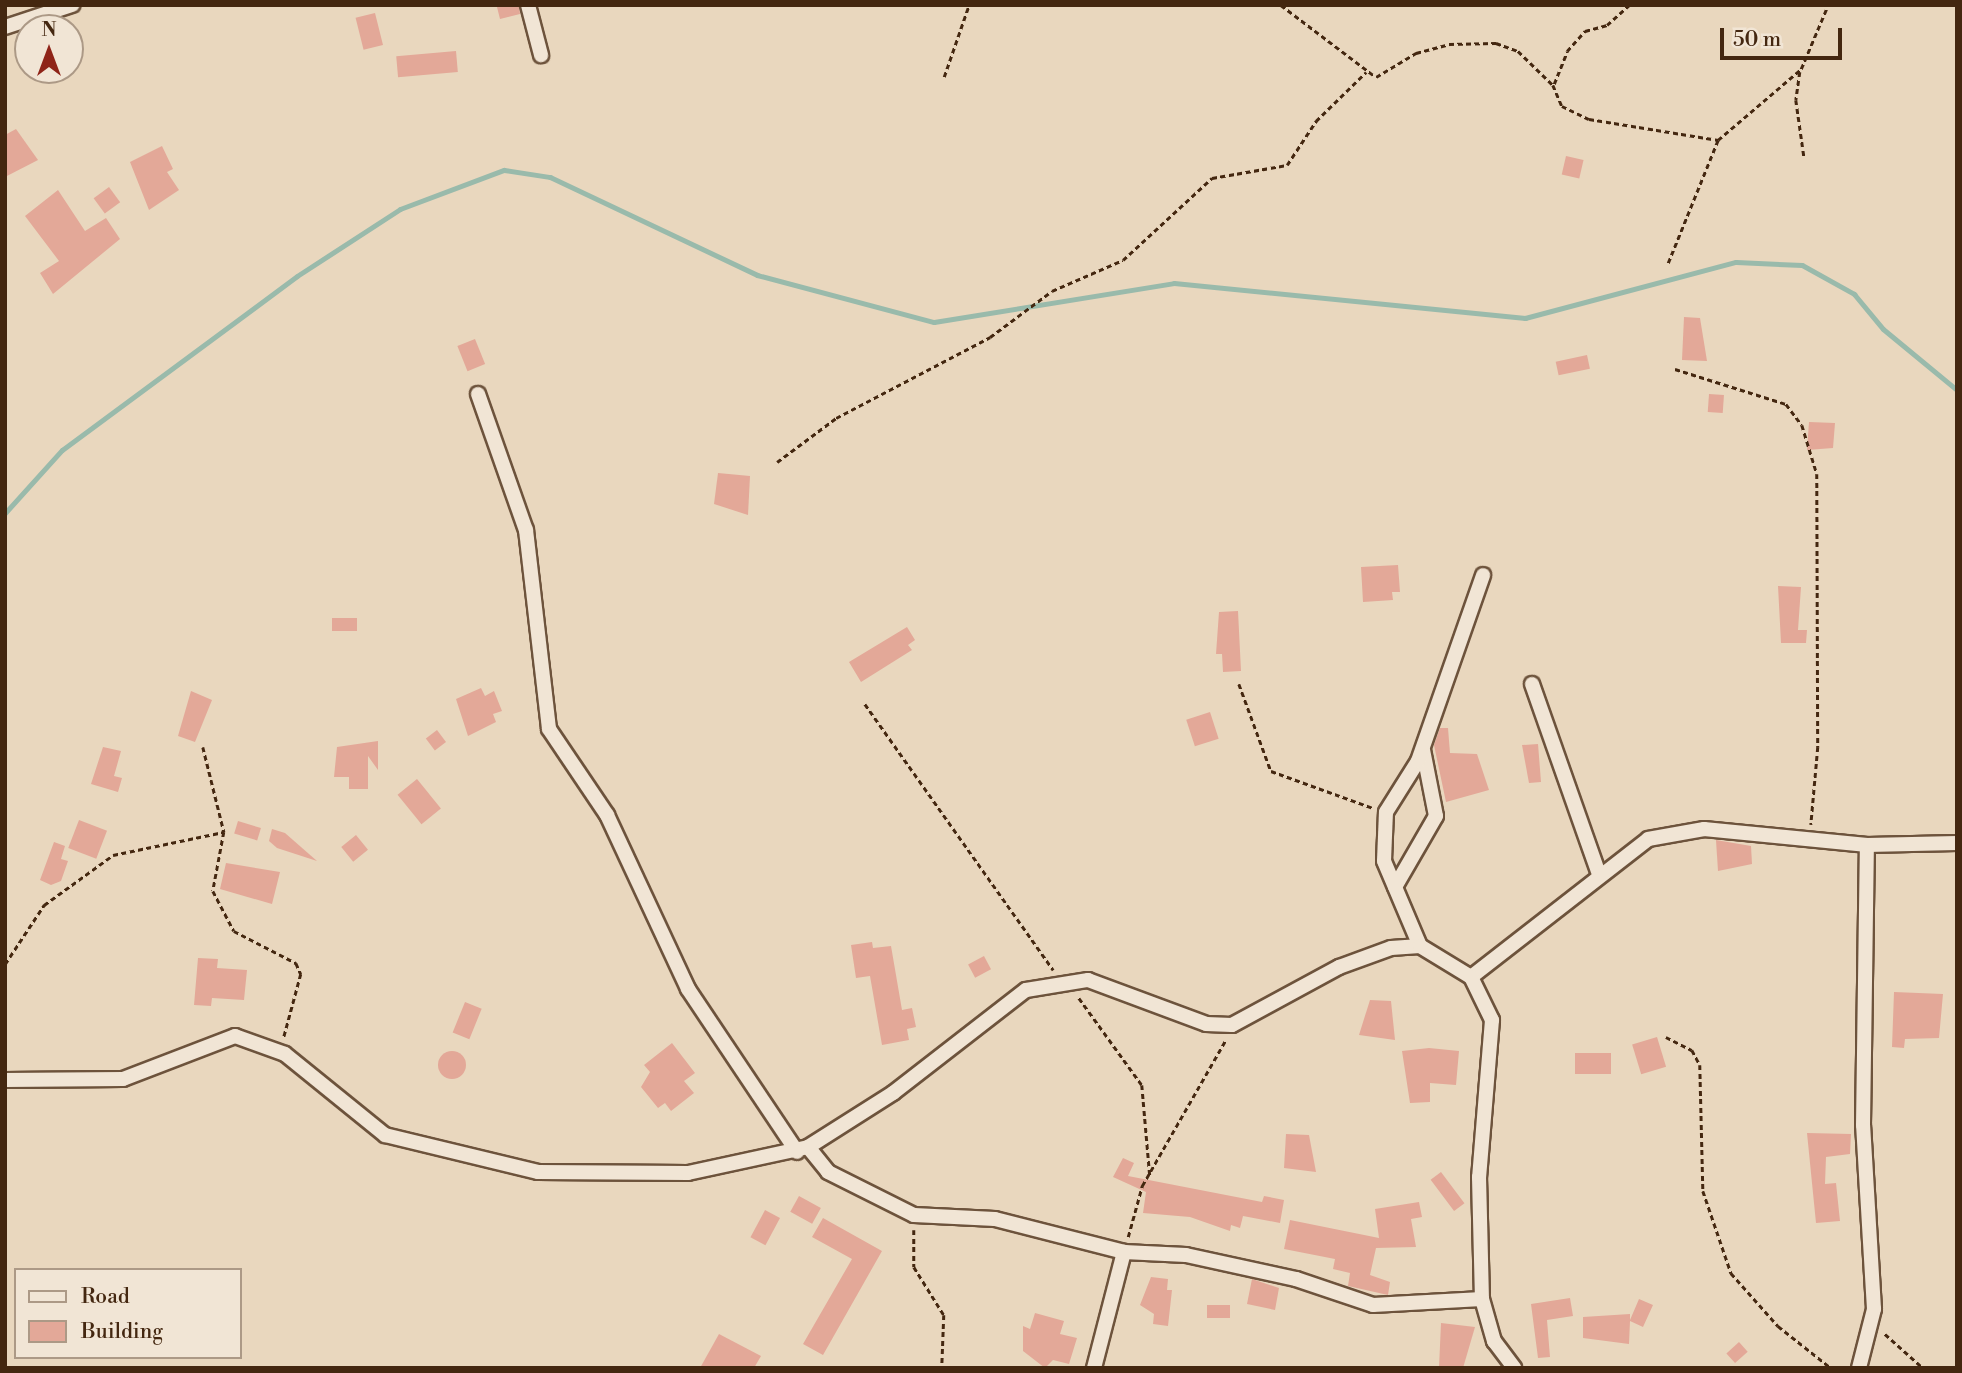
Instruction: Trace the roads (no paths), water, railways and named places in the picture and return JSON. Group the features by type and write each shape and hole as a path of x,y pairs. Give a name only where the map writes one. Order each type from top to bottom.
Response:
{"street":[{"path":"5,27 72,5"},
{"path":"528,5 541,55"},
{"path":"478,394 526,530 549,729 607,815 688,989 803,1150 828,1172 914,1215 995,1219 1124,1252 1186,1255 1296,1279 1373,1305 1482,1299"},
{"path":"1420,946 1384,861 1386,813 1422,748 1483,575"},
{"path":"1532,684 1600,874"},
{"path":"1395,887 1436,816 1422,748"},
{"path":"1471,976 1648,839 1680,833 1740,830 1867,845 1957,843"},
{"path":"1859,1368 1872,1322 1863,1125 1867,845"},
{"path":"5,1080 123,1079 235,1036 285,1055 385,1135 538,1172 688,1173 803,1150 893,1093 986,1016 1026,990 1060,980 1109,984 1206,1024 1232,1025 1339,967 1391,948 1420,946 1471,976 1492,1020 1479,1177 1482,1299 1494,1341 1514,1368"},
{"path":"1094,1368 1124,1252"}],"waterway":[{"path":"5,513 62,450 297,276 400,209 504,170 550,177 757,275 934,322 1174,283 1525,318 1736,262 1802,265 1854,294 1883,329 1957,390"}]}
